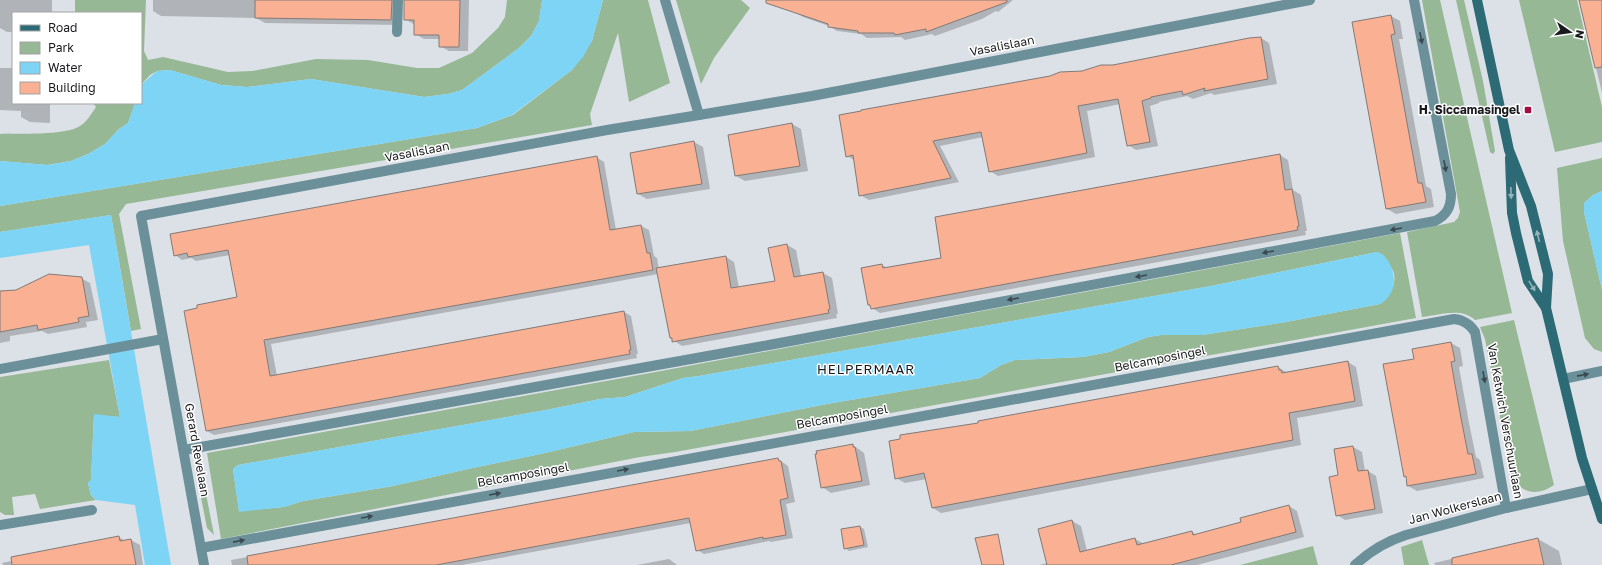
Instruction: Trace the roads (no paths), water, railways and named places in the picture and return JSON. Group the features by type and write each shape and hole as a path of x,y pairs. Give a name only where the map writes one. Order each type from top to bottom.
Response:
{"main road":[{"path":"1477,0 1509,150 1512,213 1528,281 1546,308"},
{"path":"1509,150 1531,206 1548,274 1546,308 1582,458 1602,519"}],"street":[{"path":"397,32 398,0"},
{"path":"665,0 699,115"},
{"name":"Vasalislaan","path":"140,216 599,131 812,96 1310,0"},
{"path":"184,450 769,345 1435,221 1442,217 1448,210 1451,203 1451,194 1414,0"},
{"name":"Gerard Revelaan","path":"140,216 204,565"},
{"name":"Belcamposingel","path":"201,548 1454,318 1466,322 1472,326 1477,339"},
{"path":"0,369 163,339"},
{"name":"Van Ketwich Verschuurlaan","path":"1477,339 1506,508"},
{"path":"1563,379 1602,371"},
{"name":"Jan Wolkerslaan","path":"1355,565 1393,539 1506,508 1592,489"},
{"path":"0,525 92,510"}],"water":[{"path":"542,0 603,0 592,41 583,57 572,70 512,115 477,128 0,206 0,161 48,165 71,161 88,154 105,144 119,129 128,123 135,104 142,104 142,84 157,71 170,70 221,85 247,87 311,79 424,97 448,94 462,90 519,48 531,36 539,21"},
{"path":"1602,191 1602,290 1584,212 1584,203 1593,195"},
{"path":"111,215 171,565 145,565 135,505 96,500 91,495 88,483 91,479 94,414 120,417 89,245 0,258 0,232"},
{"path":"1377,252 1383,255 1389,262 1392,268 1394,280 1392,291 1380,304 1286,322 1202,335 1161,335 1148,337 1109,352 1083,357 1015,360 1001,365 980,378 827,404 690,431 634,432 393,486 303,501 284,507 239,512 233,469 238,465 600,399 625,397 683,378 1211,286"}],"place":[{"name":"H. Siccamasingel","path":"1528,110"}],"district":[{"name":"HELPERMAAR","path":"866,369"}]}
